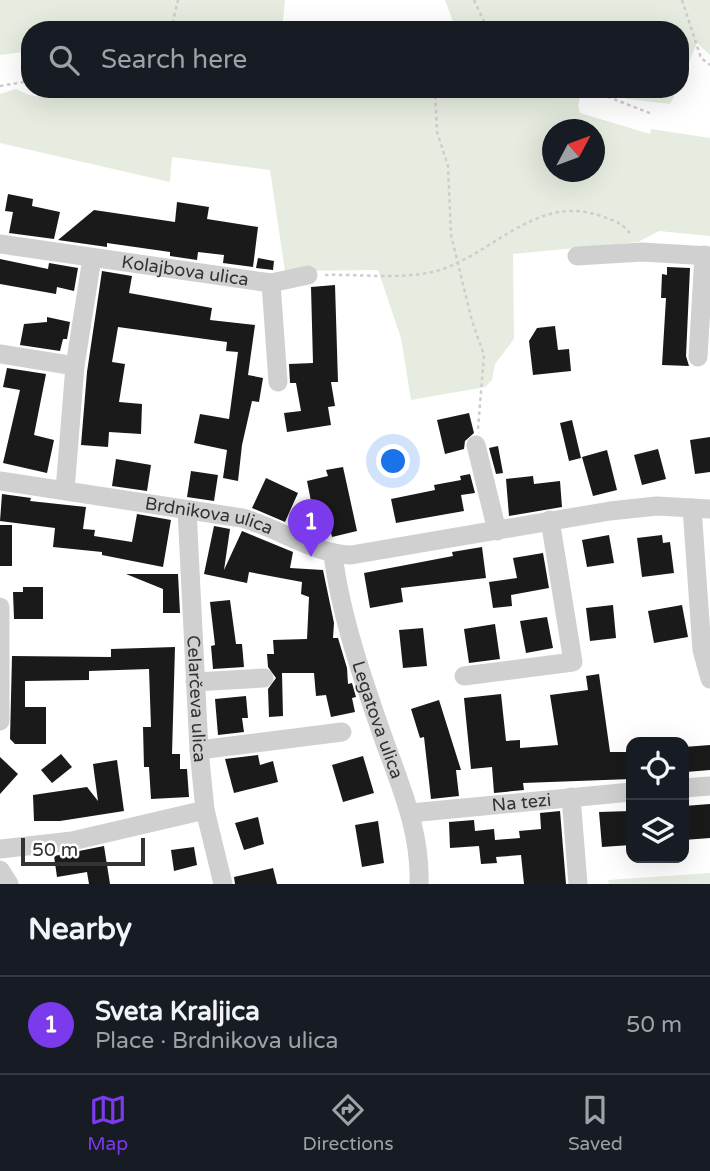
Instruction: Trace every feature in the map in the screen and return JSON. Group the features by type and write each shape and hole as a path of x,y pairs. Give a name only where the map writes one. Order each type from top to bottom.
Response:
{"street":[{"name":"Kolajbova ulica","path":"0,244 271,283 278,382"},
{"path":"577,256 642,252 707,255 698,357"},
{"path":"65,490 75,366 92,258"},
{"path":"271,283 308,275"},
{"path":"0,354 75,366"},
{"path":"477,445 497,531"},
{"name":"Brdnikova ulica","path":"0,481 242,518 268,525 333,554 351,555 550,520 657,506 701,508 702,650 710,678"},
{"name":"Celarčeva ulica","path":"187,510 198,750 205,810 223,884"},
{"path":"464,676 573,662 550,520"},
{"name":"Legatova ulica","path":"333,554 363,675 410,813 420,861 419,884"},
{"path":"0,607 0,721"},
{"path":"195,682 264,678"},
{"path":"198,750 342,732"},
{"path":"689,788 710,786"},
{"name":"Na tezi","path":"410,813 626,792"},
{"path":"571,797 578,884"},
{"path":"0,849 72,841 205,810"},
{"path":"0,870 9,884"}],"path":[{"path":"173,21 178,0"},
{"path":"474,0 484,21"},
{"path":"682,0 689,21"},
{"path":"689,21 701,58 710,65"},
{"path":"0,86 21,82"},
{"path":"435,98 437,132 448,166 451,234 456,265 484,355 477,445"},
{"path":"611,98 652,114"},
{"path":"308,275 426,274 456,265 513,228 549,212 587,211 623,224 642,252"}],"shaded area":[{"path":"0,0 285,0 283,21 21,21 21,52 0,55"},
{"path":"445,0 710,0 710,55 697,43 689,62 689,21 453,21"},
{"path":"16,89 21,92 21,98 580,98 580,113 600,119 542,119 542,182 605,182 605,120 650,134 651,129 710,138 710,236 659,231 638,242 513,254 514,339 495,364 492,380 485,387 411,400 401,338 378,270 285,271 270,170 172,157 170,182 0,143 0,94"},
{"path":"625,98 673,98 670,104"},
{"path":"710,873 710,884 609,884 608,880"}],"building":[{"path":"8,194 33,199 32,206 60,212 54,239 9,233 13,212 5,211"},
{"path":"177,202 209,207 207,219 258,227 253,267 223,263 224,255 198,252 197,260 170,256 170,252 107,243 107,247 58,240 94,210 175,222"},
{"path":"258,258 274,261 273,270 256,268"},
{"path":"0,259 48,269 49,263 78,268 74,291 57,287 56,294 0,284"},
{"path":"667,267 690,268 686,356 689,366 662,365 666,298 661,298 662,274 667,275"},
{"path":"102,271 132,276 129,293 212,308 210,320 255,325 248,375 263,378 259,402 252,401 242,445 238,481 223,478 227,450 194,443 200,414 229,419 238,352 226,351 227,342 118,327 112,362 125,364 119,402 142,404 141,434 109,432 108,447 81,445 87,372"},
{"path":"335,285 338,382 331,382 335,406 328,407 331,425 287,432 284,413 301,411 296,383 290,383 289,364 313,363 311,287"},
{"path":"47,317 70,322 67,339 63,339 60,351 20,345 24,324 47,322"},
{"path":"555,326 558,350 569,349 571,371 533,375 529,341 537,328"},
{"path":"7,368 46,374 34,435 54,440 47,473 3,463 20,390 3,387"},
{"path":"469,413 474,433 465,441 464,449 445,454 437,420"},
{"path":"572,420 581,458 569,461 560,423"},
{"path":"710,437 710,472 695,474 690,440"},
{"path":"498,446 503,473 496,474 489,448"},
{"path":"658,449 666,479 642,485 634,455"},
{"path":"607,450 617,490 593,496 582,457"},
{"path":"116,459 151,465 147,491 112,486"},
{"path":"343,467 357,531 332,537 331,533 318,536 307,481 328,476 326,470"},
{"path":"191,471 218,475 214,501 187,497"},
{"path":"470,474 475,493 461,495 464,511 396,523 391,499 435,490 434,485 461,480 460,476"},
{"path":"533,476 534,484 560,481 562,507 509,516 506,479"},
{"path":"266,478 298,493 285,522 252,508"},
{"path":"2,494 31,498 30,501 86,507 83,529 95,530 94,536 132,542 137,514 171,520 163,567 102,555 102,552 53,547 55,528 0,521"},
{"path":"0,525 12,525 12,566 0,566"},
{"path":"214,526 230,529 224,570 242,531 293,552 290,568 323,570 334,623 333,638 338,638 347,668 348,684 352,683 356,697 352,698 355,712 331,717 326,695 316,696 314,673 282,673 283,716 269,717 268,689 276,678 268,667 267,654 274,654 273,640 307,639 309,597 301,594 302,582 249,572 247,583 204,574"},
{"path":"609,535 614,563 587,567 582,540"},
{"path":"662,535 663,543 670,542 674,573 642,577 637,538"},
{"path":"482,547 486,578 401,588 403,602 370,608 364,573 453,556 452,552"},
{"path":"543,553 549,588 511,595 512,606 493,608 489,582 517,578 513,558"},
{"path":"126,574 178,574 180,613 163,613 163,589"},
{"path":"23,587 43,587 43,619 14,619 13,592 23,592"},
{"path":"230,600 236,644 242,644 244,667 213,669 211,646 215,645 210,602"},
{"path":"613,605 616,638 590,641 586,608"},
{"path":"682,605 688,637 654,643 648,611"},
{"path":"547,617 553,648 526,653 520,621"},
{"path":"495,624 500,659 469,663 464,629"},
{"path":"423,628 427,666 403,668 399,630"},
{"path":"175,647 172,754 180,754 180,769 187,769 189,797 151,799 149,767 144,767 143,727 151,727 149,669 89,671 89,680 25,681 25,707 46,707 46,744 15,744 10,739 12,656 111,657 111,649"},
{"path":"599,674 610,752 626,752 626,779 523,783 524,790 494,793 492,767 471,769 464,698 501,694 506,741 520,740 520,748 558,745 550,695 588,690 586,676"},
{"path":"246,696 248,718 242,718 244,732 218,735 215,699"},
{"path":"439,700 461,770 456,770 459,796 431,799 424,737 420,738 411,709"},
{"path":"710,745 710,770 689,772 689,747"},
{"path":"61,754 72,767 52,783 41,770"},
{"path":"258,755 260,765 273,761 278,782 234,793 225,759"},
{"path":"363,756 374,793 343,802 332,765"},
{"path":"0,757 18,774 0,794"},
{"path":"117,760 124,811 60,821 34,821 33,795 87,787 98,801 93,764"},
{"path":"710,804 710,838 689,840 689,806"},
{"path":"560,811 566,884 524,884 521,855 496,857 497,863 481,864 479,846 450,848 449,822 474,820 475,831 494,829 495,840 520,838 519,831 541,829 540,813"},
{"path":"626,811 626,845 602,847 599,812"},
{"path":"258,817 264,844 244,850 235,823"},
{"path":"378,821 384,863 362,867 355,825"},
{"path":"104,846 110,884 89,884 87,872 57,877 54,856"},
{"path":"194,847 197,865 174,871 171,850"},
{"path":"273,868 277,884 235,884 234,877"}],"place":[{"name":"Sveta Kraljica","path":"311,557"}]}
